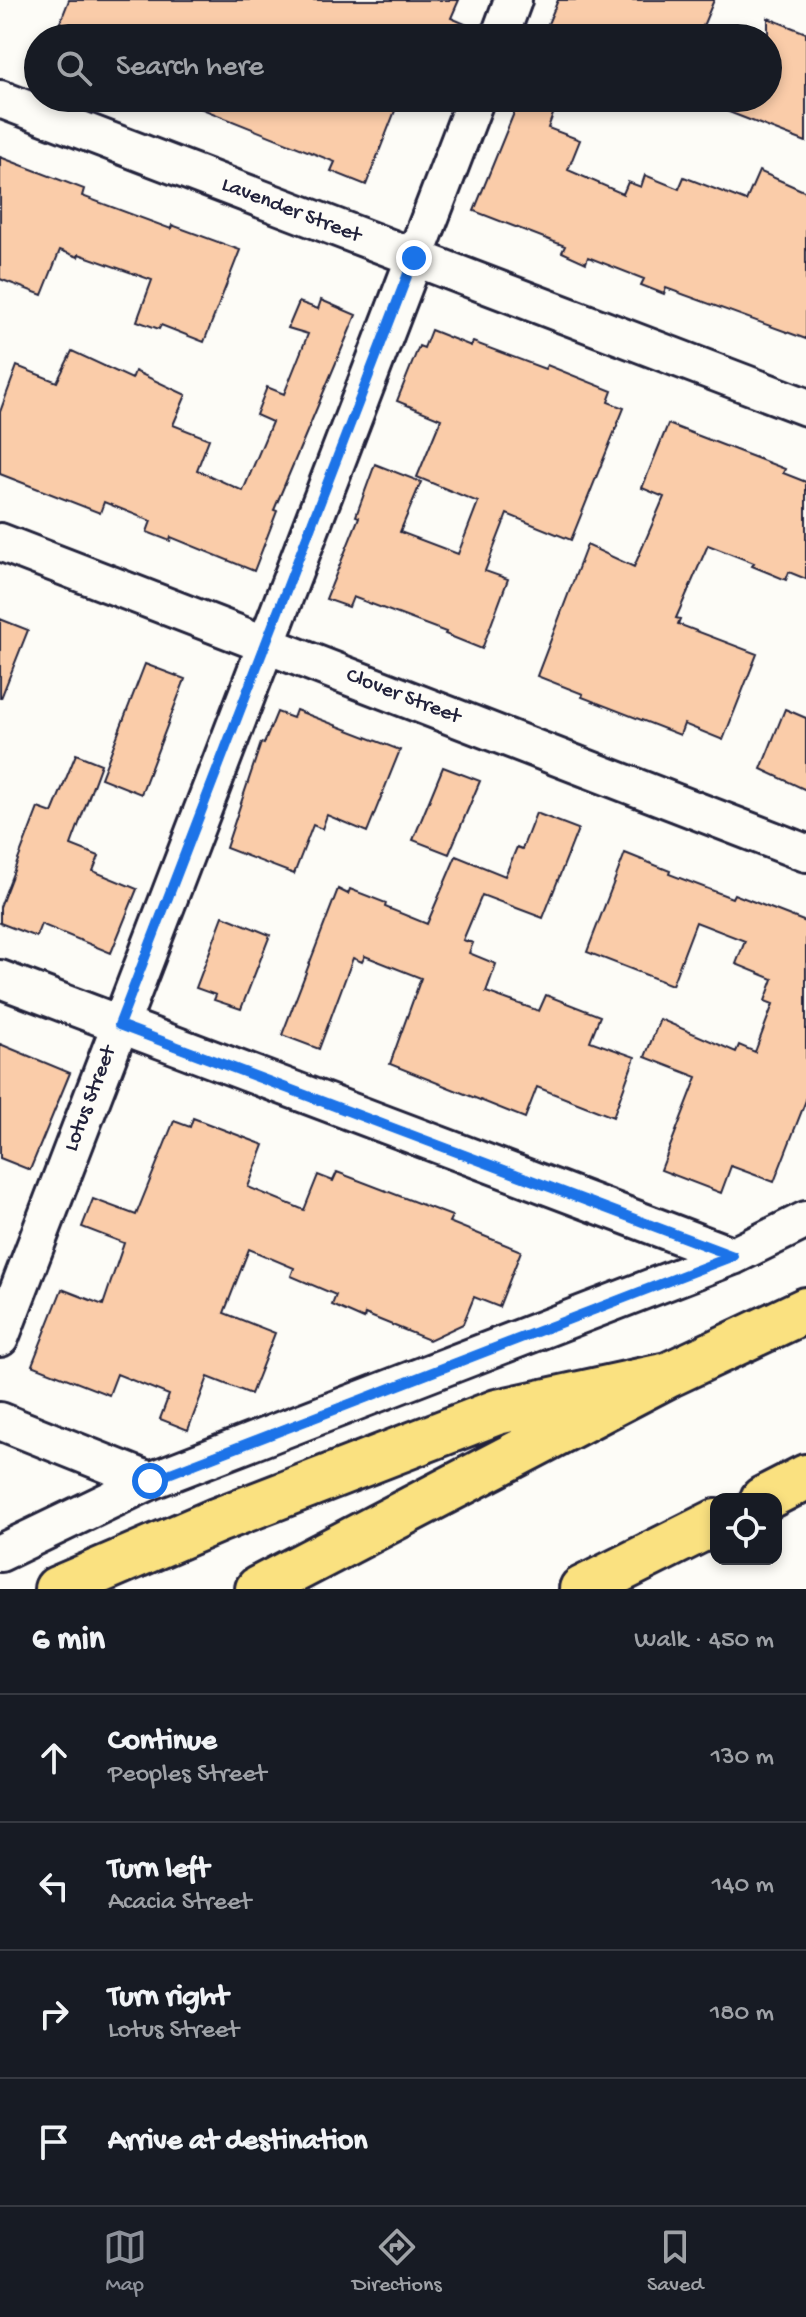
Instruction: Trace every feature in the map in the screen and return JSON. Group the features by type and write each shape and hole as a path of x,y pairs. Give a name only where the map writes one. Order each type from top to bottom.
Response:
{"highway":[{"path":"258,1589 668,1375 806,1310"},
{"path":"57,1589 218,1520 497,1412 668,1375"},
{"path":"775,1493 806,1477"},
{"path":"582,1589 710,1527"},
{"path":"605,1589 710,1528"}],"street":[{"path":"504,24 513,0"},
{"name":"Lavender Street","path":"0,99 24,108"},
{"name":"Lavender Street","path":"34,112 806,407"},
{"name":"Lotus Street","path":"0,1338 471,112"},
{"name":"Clover Street","path":"0,542 806,853"},
{"path":"0,979 733,1256"},
{"path":"0,1553 150,1481 733,1256 806,1220"},
{"path":"0,1421 150,1481"}],"building":[{"path":"69,0 459,0 451,18 465,24 60,24"},
{"path":"558,0 714,0 704,24 548,24"},
{"path":"768,18 806,33 806,142 729,112 782,112 782,24 768,24"},
{"path":"210,112 395,112 366,185 331,171 335,162"},
{"path":"514,112 554,112 548,128 580,140 568,170 623,194 628,182 641,187 645,175 679,189 684,177 746,201 759,171 806,192 806,339 666,288 664,294 641,285 644,279 588,257 586,263 562,252 565,246 474,211"},
{"path":"0,157 84,189 82,196 171,229 172,225 240,250 204,342 161,325 159,329 137,321 152,280 79,254 78,257 60,250 42,295 0,279"},
{"path":"321,300 356,315 274,510 277,511 254,571 171,537 170,541 147,532 151,521 104,502 100,513 0,474 0,412 17,366 57,382 72,351 132,379 135,371 186,395 173,425 209,439 197,470 243,491 272,422 256,415 267,387 284,394 308,334 288,328 299,302 318,309"},
{"path":"431,330 545,369 547,365 612,391 608,402 624,408 571,540 507,514 485,571 508,579 482,649 353,597 349,607 326,599 359,517 356,516 375,464 421,482 400,532 458,554 478,502 417,477 441,419 397,401 419,346 424,348"},
{"path":"668,424 785,469 783,473 806,482 806,579 789,572 786,580 752,566 754,563 708,545 676,618 680,619 678,624 757,654 723,740 684,724 680,735 537,676 587,545 634,567 664,497 642,488"},
{"path":"0,619 28,630 1,698 0,698"},
{"path":"145,664 185,679 141,794 101,778"},
{"path":"785,709 806,718 806,790 761,769"},
{"path":"296,710 400,750 367,832 327,815 322,829 313,825 294,874 226,848 261,743 264,744 277,712 293,718"},
{"path":"76,754 101,764 71,845 99,856 93,871 137,889 111,953 41,924 36,937 0,923 0,907 38,808 52,813"},
{"path":"443,767 480,781 449,854 413,840"},
{"path":"536,813 578,829 543,918 482,895 463,940 473,943 469,953 496,964 486,992 539,1011 546,995 600,1016 590,1041 635,1057 613,1117 537,1087 525,1118 390,1064 421,978 365,956 362,962 353,958 319,1049 282,1035 338,889 348,894 350,889 386,903 385,907 427,924 456,856 505,876 517,847 522,849"},
{"path":"625,853 670,871 669,874 732,898 734,894 806,922 806,1100 774,1182 731,1166 721,1193 661,1170 697,1077 645,1057 660,1019 736,1052 739,1045 755,1052 773,1004 765,1001 773,979 736,964 745,941 696,922 672,985 587,952"},
{"path":"223,916 270,935 241,1009 214,1000 216,995 196,988"},
{"path":"0,1044 70,1073 30,1170 0,1158"},
{"path":"193,1118 264,1145 248,1187 304,1210 318,1175 333,1181 337,1172 452,1216 449,1222 521,1251 499,1307 474,1297 463,1324 429,1340 365,1314 364,1319 332,1305 336,1295 291,1276 294,1268 249,1249 224,1313 275,1333 251,1394 208,1377 188,1430 160,1419 169,1395 117,1374 109,1395 32,1365 62,1289 103,1305 124,1243 82,1227 93,1199 136,1215 174,1121 190,1127"}],"route":[{"path":"150,1481 733,1256 119,1025 414,258"}]}
